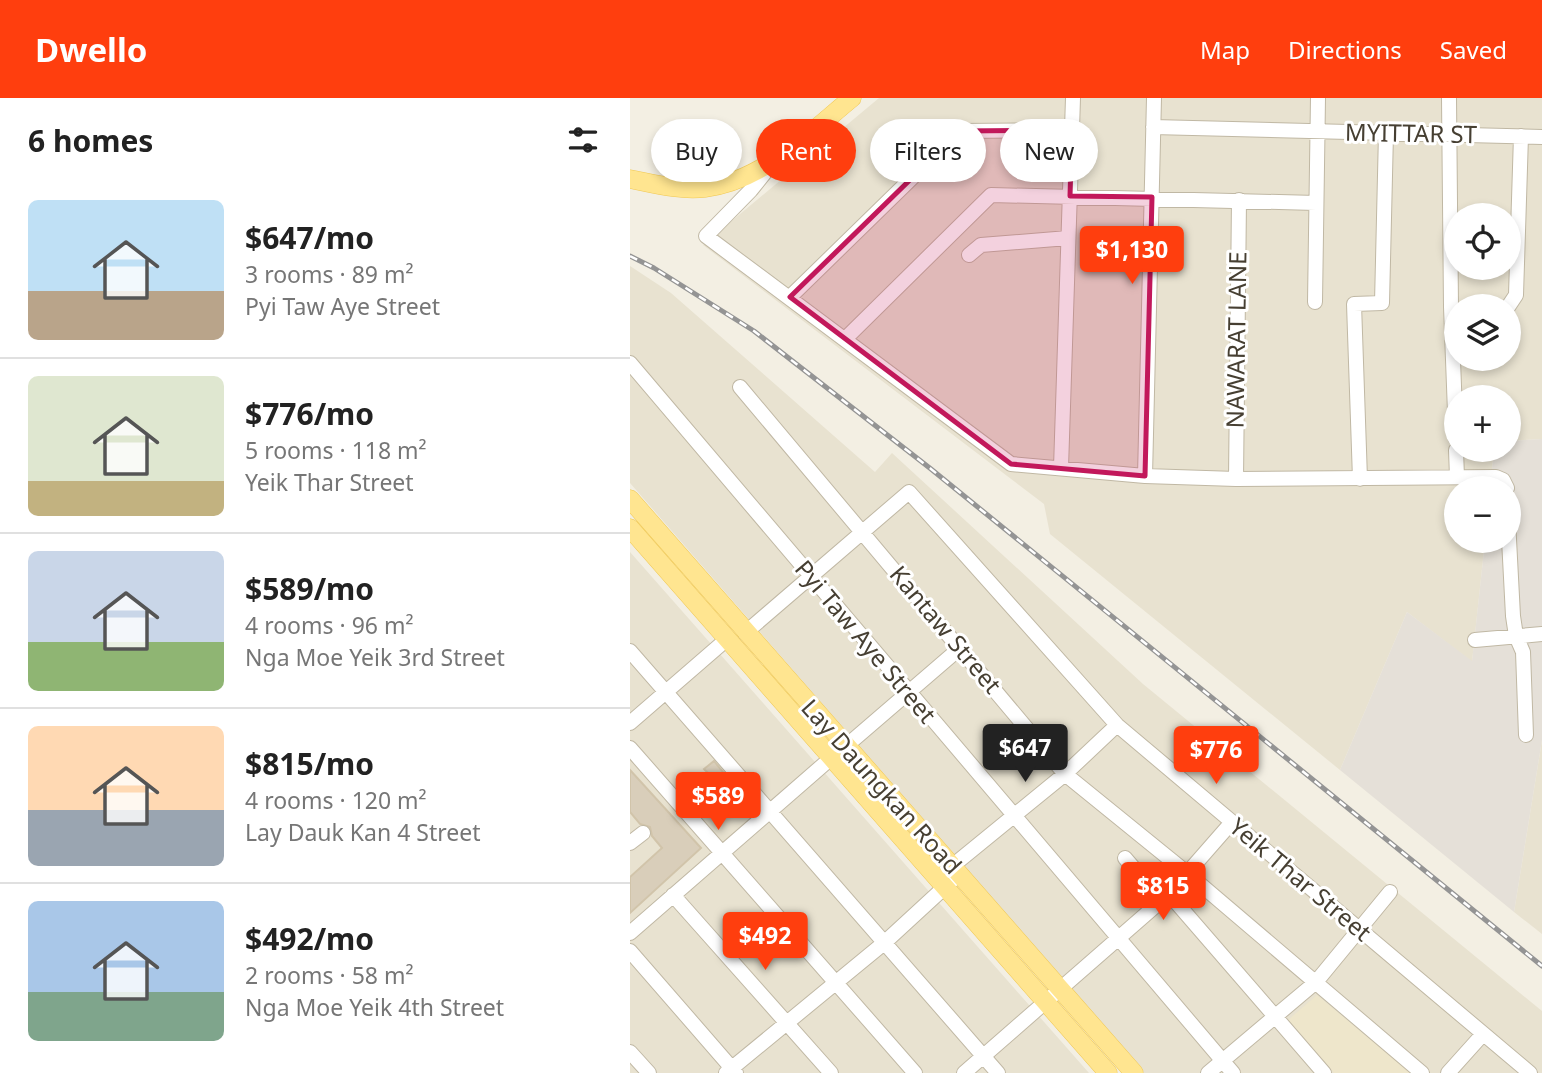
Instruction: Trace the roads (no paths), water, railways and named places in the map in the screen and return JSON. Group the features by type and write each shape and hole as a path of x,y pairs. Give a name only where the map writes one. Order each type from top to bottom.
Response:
{"main road":[{"path":"826,119 852,98"},
{"path":"630,179 670,188 706,188 740,178 756,170"},
{"name":"Lay Daungkan Road","path":"630,499 845,747 956,870 1052,993 1108,1073"},
{"name":"Lay Daungkan Road","path":"630,528 941,884 1134,1073"},
{"path":"770,691 785,678"},
{"path":"830,759 845,747"}],"street":[{"path":"1072,119 1073,98"},
{"path":"1145,476 1154,98"},
{"path":"1315,302 1318,98"},
{"path":"1449,98 1453,294"},
{"name":"MYITTAR ST","path":"1153,127 1542,137"},
{"path":"790,297 960,131 1000,131"},
{"path":"1360,479 1354,304 1382,303 1386,133"},
{"path":"1516,294 1521,136"},
{"path":"757,182 706,236 1011,464 1145,476 1236,479 1444,477"},
{"path":"1061,468 1070,182"},
{"path":"845,339 991,195 1316,203"},
{"name":"NAWARAT LANE","path":"1236,479 1239,200"},
{"path":"969,255 981,245 1068,237"},
{"name":"Pyi Taw Aye Street","path":"630,363 1233,1073"},
{"name":"Kantaw Street","path":"740,387 1065,774 1187,873 1422,1073"},
{"name":"Yeik Thar Street","path":"863,532 909,492 1117,725 1530,1073"},
{"path":"745,633 863,532"},
{"path":"1510,553 1516,636 1523,652 1526,735"},
{"path":"1475,640 1542,634"},
{"path":"630,723 727,639"},
{"path":"845,747 960,648"},
{"path":"630,651 998,1073"},
{"path":"630,951 731,1071 884,943 1013,816 1065,774 1117,725"},
{"path":"630,748 915,1073"},
{"path":"630,933 830,759"},
{"path":"964,1073 1052,993 1165,897 1232,822"},
{"path":"630,844 643,833"},
{"path":"1125,858 1165,897 1324,1073"},
{"path":"1208,1073 1316,982 1390,892"},
{"path":"673,895 831,1073"},
{"path":"1448,1073 1483,1034"},
{"path":"630,1052 649,1073"}],"railway":[{"path":"630,256 654,268 754,331 931,469 1542,966"}]}
